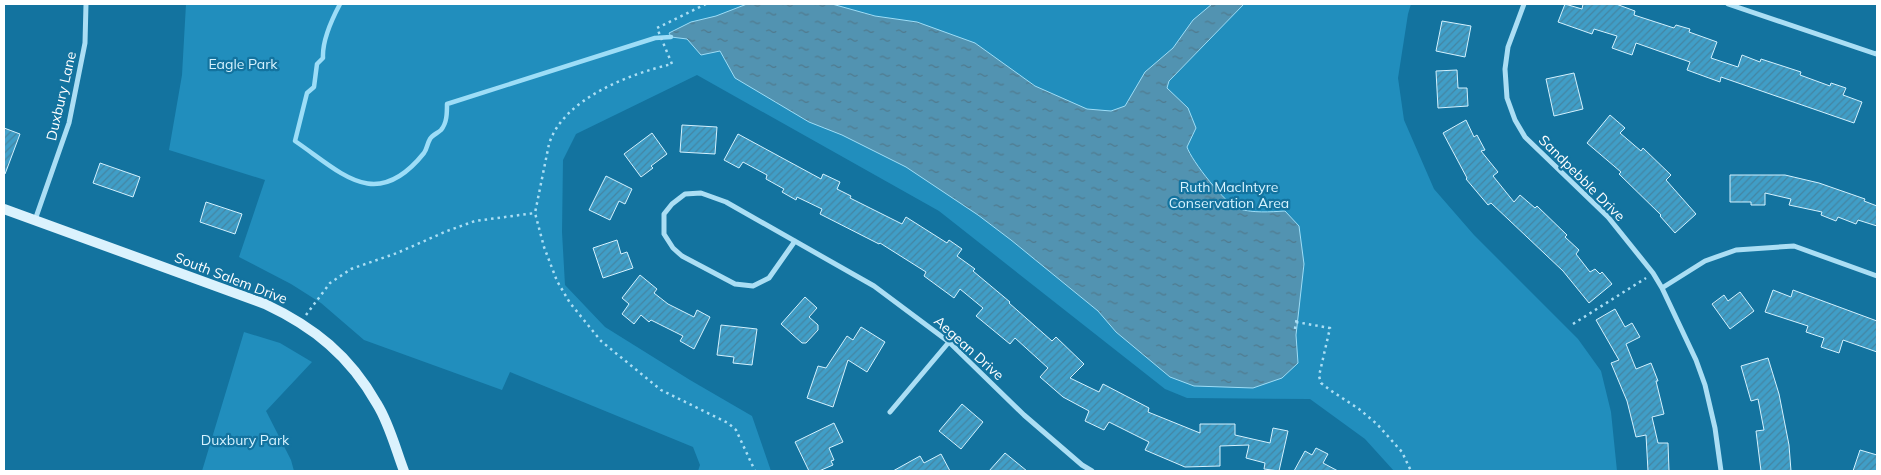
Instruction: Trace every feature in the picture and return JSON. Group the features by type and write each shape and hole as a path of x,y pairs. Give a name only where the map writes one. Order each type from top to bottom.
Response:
{"street":[{"name":"Duxbury Lane","path":"35,220 69,123 85,43 86,4"},
{"name":"Sandpebble Drive","path":"1524,4 1508,47 1505,69 1507,98 1515,120 1525,137 1608,217 1653,273 1662,288 1696,360 1705,385 1715,428 1721,471"},
{"path":"1728,4 1877,54"},
{"name":"Aegean Drive","path":"794,241 770,278 753,286 735,284 682,256 673,248 664,234 664,214 672,204 685,194 701,193 726,202 874,286 949,342 1024,416 1082,465 1092,471"},
{"name":"South Salem Drive","path":"4,209 265,304 300,322 326,341 354,370 364,384 378,405 404,471"},
{"path":"1662,288 1705,261 1736,250 1794,246 1877,276"},
{"path":"890,412 949,342"},
{"path":"1079,471 1082,465"}],"path":[{"path":"706,4 657,28 672,64 650,69 600,90 580,103 560,122 552,133 534,213 557,281 570,303 601,341 661,390 736,430 755,471"},
{"path":"300,322 330,283 351,269 397,253 475,221 534,213"},
{"path":"1573,324 1653,273"},
{"path":"1295,329 1298,323 1297,317"},
{"path":"1298,323 1330,328 1320,376 1321,382 1377,424 1402,452 1411,471"}],"green space":[{"name":"Ruth MacIntyre Conservation Area","path":"186,4 1411,4 1398,78 1404,120 1434,189 1474,235 1578,339 1601,371 1611,412 1617,471 1394,471 1365,439 1310,399 1187,398 1165,389 939,211 697,75 576,134 563,160 562,232 565,285 605,327 752,416 771,471 698,471 700,465 693,447 510,372 502,390 364,340 321,303 291,284 239,257 265,180 169,150 182,75"},
{"name":"Duxbury Park","path":"244,332 280,343 312,362 266,411 291,460 294,471 202,471"}],"water":[{"path":"747,4 832,4 875,16 917,22 975,43 1035,86 1087,109 1111,111 1125,106 1145,72 1173,48 1193,20 1212,4 1244,4 1169,81 1167,88 1188,108 1196,128 1187,147 1195,162 1218,191 1233,206 1239,209 1256,212 1285,211 1299,226 1304,264 1296,335 1298,363 1282,378 1253,388 1194,386 1170,377 1116,332 1098,311 978,215 906,167 842,135 809,122 735,78 720,51 701,55 687,39 671,37 669,33 691,22 716,16"}],"building":[{"path":"1565,4 1582,9 1583,4 1616,4 1635,11 1634,15 1674,28 1676,25 1690,29 1689,32 1717,42 1711,58 1738,67 1742,55 1760,62 1761,59 1801,72 1800,75 1830,86 1831,83 1846,88 1843,95 1862,102 1854,123 1721,77 1720,82 1687,70 1690,62 1636,43 1632,55 1612,48 1617,36 1594,29 1592,34 1558,22"},
{"path":"1442,21 1471,26 1465,57 1436,51"},
{"path":"1457,70 1458,88 1467,88 1468,106 1438,108 1436,71"},
{"path":"1574,73 1583,109 1554,116 1546,79"},
{"path":"1610,115 1625,128 1620,133 1641,151 1643,148 1671,175 1666,180 1696,214 1675,233 1661,215 1619,174 1621,172 1587,143"},
{"path":"1466,120 1474,137 1477,135 1485,150 1481,151 1498,172 1493,176 1514,202 1520,195 1535,208 1537,206 1567,235 1565,237 1579,250 1576,254 1590,272 1595,269 1600,274 1602,272 1612,284 1589,303 1563,271 1491,203 1488,205 1466,179 1443,133"},
{"path":"682,125 717,127 715,154 680,152"},
{"path":"4,128 20,134 5,174 4,174"},
{"path":"652,133 667,154 651,166 653,168 641,177 624,154"},
{"path":"738,134 821,179 823,174 840,182 837,189 851,196 850,198 902,224 906,217 947,243 949,240 962,249 957,256 975,269 973,271 1052,341 1056,337 1084,364 1070,378 1099,392 1103,384 1149,408 1148,412 1200,433 1200,424 1235,424 1235,435 1270,443 1273,428 1288,431 1279,471 1264,469 1265,463 1246,458 1249,445 1220,446 1220,466 1185,467 1145,450 1149,442 1109,422 1104,430 1085,421 1089,411 1063,397 1040,377 1048,368 1015,338 1010,344 976,316 983,308 960,289 954,298 924,276 926,272 880,243 820,214 822,209 797,197 796,200 782,192 784,189 766,179 767,175 743,162 739,168 724,160"},
{"path":"100,163 140,177 133,197 93,183"},
{"path":"1730,175 1785,175 1819,183 1865,199 1864,201 1877,206 1877,226 1858,220 1856,224 1838,217 1836,221 1821,215 1822,212 1789,205 1791,199 1765,193 1765,205 1751,205 1751,202 1730,202"},
{"path":"606,176 632,189 625,204 619,201 610,220 589,210"},
{"path":"206,202 242,214 235,234 200,222"},
{"path":"617,240 621,254 627,252 633,268 603,278 593,248"},
{"path":"640,275 657,289 654,293 668,304 694,317 697,310 710,317 694,349 680,341 683,336 651,320 649,322 641,315 634,324 622,314 629,304 622,298"},
{"path":"1773,290 1791,297 1793,290 1877,321 1877,352 1843,340 1839,353 1821,347 1824,338 1806,332 1808,326 1765,312"},
{"path":"1740,292 1754,311 1730,329 1712,304 1724,295 1728,301"},
{"path":"805,297 817,308 809,317 818,325 818,330 806,343 802,343 781,324"},
{"path":"1615,309 1625,327 1632,323 1640,337 1626,344 1636,369 1651,363 1658,381 1656,381 1664,414 1652,417 1658,443 1668,443 1669,471 1648,471 1646,435 1636,437 1627,401 1611,363 1619,360 1596,320"},
{"path":"721,325 757,329 752,365 733,363 734,357 717,355"},
{"path":"861,327 885,342 867,372 848,360 833,407 807,398 818,366 826,368 847,336 853,340"},
{"path":"1768,358 1779,394 1789,445 1791,471 1761,471 1756,431 1764,430 1758,399 1751,401 1741,366"},
{"path":"962,404 983,422 961,449 939,431"},
{"path":"834,423 843,442 829,448 834,460 831,461 833,465 819,471 809,471 795,442"},
{"path":"1316,448 1328,454 1323,463 1338,471 1294,471 1305,451 1312,455"},
{"path":"1860,450 1877,455 1877,471 1853,471"},
{"path":"1005,453 1027,471 989,471"},
{"path":"941,454 950,471 893,471 920,456 924,463"}],"waterway":[{"path":"340,4 326,37 323,58 317,64 314,87 307,93 295,141 344,175 359,182 374,184 390,181 407,171 424,153 431,138 441,130 444,124 447,104 655,38 671,37"}],"park label":[{"name":"Eagle Park","path":"243,64"}]}
